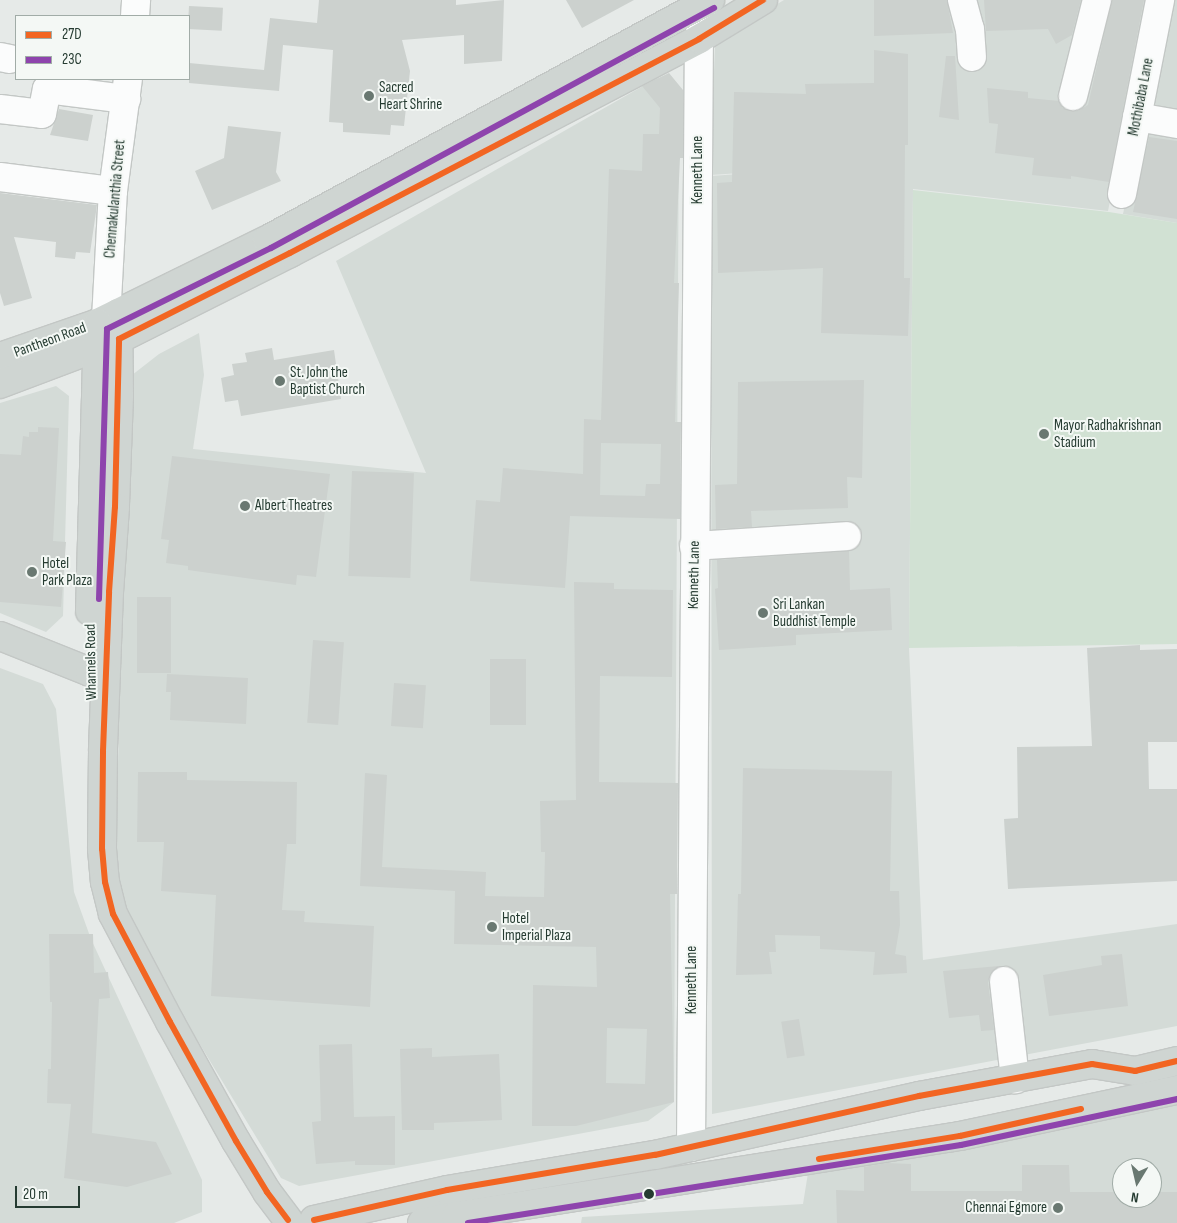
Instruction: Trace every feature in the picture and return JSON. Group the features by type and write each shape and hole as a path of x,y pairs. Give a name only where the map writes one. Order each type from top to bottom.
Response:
{"main road":[{"name":"Pantheon Road","path":"0,358 108,328 290,253 699,39 763,0"},
{"name":"Pantheon Road","path":"0,384 108,328 707,2"},
{"name":"Whannels Road","path":"108,328 116,498 98,674 94,869 104,909 164,1031 220,1134 256,1193 297,1222"},
{"path":"0,636 98,674"},
{"path":"297,1222 447,1190 691,1147 919,1096 1092,1064 1135,1071 1177,1061"},
{"path":"422,1223 960,1136 1177,1090"}],"street":[{"path":"135,15 136,0"},
{"path":"962,0 970,29 972,57"},
{"path":"1073,96 1097,0"},
{"name":"Mothibaba Lane","path":"1122,194 1160,0"},
{"name":"Kenneth Lane","path":"691,1147 699,39 707,2"},
{"path":"0,109 42,114 47,89 127,89"},
{"name":"Chennakulanthia Street","path":"108,328 113,191 127,89"},
{"path":"1137,117 1177,124"},
{"path":"0,177 113,191"},
{"path":"694,546 847,536"},
{"path":"1004,981 1015,1079"}],"shaded area":[{"path":"784,0 1150,0 1108,211 913,189 909,648 923,960 1177,924 1177,1026 712,1114 711,176 911,162 710,175 715,46 722,37"},
{"path":"1170,0 1177,0 1177,223 1123,214 1157,48"},
{"path":"657,78 679,96 674,1102 648,1121 299,1186 281,1178 125,921 115,892 127,379 159,354 199,333 204,375 193,449 426,473 336,261"},
{"path":"56,386 69,396 63,616 46,632 0,613 0,403"},
{"path":"0,668 43,684 56,709 74,892 91,939 202,1180 202,1212 174,1223 0,1223"},
{"name":"Chennai Egmore","path":"1177,1091 1177,1223 581,1223 582,1217 803,1204 808,1173"}],"green space":[{"name":"Mayor Radhakrishnan Stadium","path":"913,190 1109,212 1177,223 1177,644 909,648"}],"building":[{"path":"319,0 456,0 456,5 504,0 502,61 464,64 464,35 402,40 410,71 404,126 391,125 390,135 343,132 343,123 329,122 333,50 283,45 279,91 189,83 190,63 264,70 270,18 317,23"},
{"path":"566,0 634,0 582,28"},
{"path":"874,0 947,0 953,33 874,36"},
{"path":"984,0 1081,0 1072,35 1056,44 1048,29 986,31"},
{"path":"1112,0 1144,0 1109,182 1071,176 1071,179 1032,175 1034,158 995,153 998,124 989,123 987,88 1028,92 1028,98 1059,101 1063,108 1070,111 1078,111 1088,105"},
{"path":"189,6 223,8 222,31 190,29"},
{"path":"874,50 908,54 908,145 905,145 904,278 910,278 908,336 821,333 823,268 718,273 717,183 732,182 734,92 806,94 805,84 874,83"},
{"path":"946,56 955,56 959,120 939,117"},
{"path":"669,73 683,90 683,158 680,158 674,283 679,283 675,422 681,422 680,519 570,516 565,588 470,581 476,500 500,502 503,468 583,474 584,419 601,420 609,169 642,171 643,134 659,134 660,108 642,86","holes":["601,443 661,444 660,484 646,484 645,496 600,495"]},
{"path":"59,109 93,115 88,141 50,135"},
{"path":"228,126 281,132 276,172 281,181 212,210 195,171 224,158"},
{"path":"1149,137 1177,141 1177,219 1133,212"},
{"path":"0,193 97,205 90,253 76,252 75,259 55,257 56,242 14,237 32,298 4,306 0,293"},
{"name":"St. John the Baptist Church","path":"272,348 274,360 334,350 341,399 241,416 238,400 225,402 221,378 234,375 232,364 247,362 245,353"},
{"path":"864,380 862,478 847,477 848,508 751,511 752,527 716,529 715,485 737,484 738,382"},
{"path":"38,427 59,428 53,541 66,542 61,607 0,602 0,454 21,455 23,436 29,437 29,432 38,432"},
{"name":"Albert Theatres","path":"172,456 330,474 316,577 297,575 296,585 188,570 188,566 166,563 169,540 161,539"},
{"path":"352,471 414,473 410,578 348,576"},
{"path":"849,551 850,590 890,588 892,630 796,635 796,645 719,650 715,589 718,588 717,560"},
{"path":"574,582 614,583 614,589 673,590 672,677 600,676 599,782 678,783 677,894 670,894 674,1102 576,1126 532,1126 533,985 597,987 596,947 454,944 455,891 360,886 365,773 387,775 382,867 486,872 485,896 544,897 545,852 541,852 540,801 576,800","holes":["607,1028 647,1029 645,1084 606,1083"]},
{"path":"137,597 171,597 171,673 137,673"},
{"path":"313,640 344,642 338,725 307,723"},
{"path":"1140,645 1140,650 1177,649 1177,742 1148,742 1149,789 1177,789 1177,881 1008,889 1004,819 1018,818 1017,747 1092,746 1087,648"},
{"path":"490,659 526,659 526,725 490,725"},
{"path":"167,674 248,678 246,724 170,720 171,692 166,692"},
{"path":"394,683 426,685 423,728 391,726"},
{"path":"743,768 892,771 890,891 899,891 900,925 895,954 906,956 907,973 873,975 875,952 820,949 820,936 775,935 776,952 769,952 772,974 736,975 738,894 741,894"},
{"path":"138,772 187,772 187,780 297,782 296,844 287,844 282,910 305,911 304,922 374,926 370,1007 211,996 216,895 161,891 164,842 137,842"},
{"path":"49,934 93,934 94,973 108,972 110,998 99,999 92,1133 156,1142 172,1174 127,1187 64,1178 71,1104 47,1103 48,1069 51,1069 52,1002 50,1002"},
{"path":"1122,954 1128,1006 1049,1016 1043,975 1102,965 1101,956"},
{"path":"999,966 990,974 988,982 994,1030 981,1031 979,1015 949,1018 943,971"},
{"path":"799,1019 805,1056 787,1058 781,1022"},
{"path":"352,1044 354,1117 395,1116 395,1165 355,1165 355,1161 316,1164 312,1122 321,1121 319,1045"},
{"path":"432,1048 432,1057 499,1054 502,1120 434,1123 434,1130 402,1130 400,1049"},
{"path":"887,1163 911,1164 911,1191 1022,1191 1022,1165 1069,1165 1070,1192 1112,1192 1112,1208 1162,1208 1162,1192 1177,1192 1177,1223 837,1223 836,1190 864,1191 864,1167"}],"transit line":[{"name":"27D","path":"288,1220 267,1192 236,1141 170,1022 113,914 105,882 102,849 103,751 109,592 115,507 119,339 290,253 699,39 763,0"},
{"name":"23C","path":"99,599 107,329 271,248 714,8"},
{"name":"27D","path":"314,1220 447,1190 655,1155 919,1096 1092,1064 1135,1071 1177,1061"},
{"name":"23C","path":"468,1223 961,1145 1177,1099"},
{"name":"27D","path":"819,1159 960,1136 1081,1109"}],"place":[{"name":"Sacred Heart Shrine","path":"369,96"},
{"name":"St. John the Baptist Church","path":"280,381"},
{"name":"Mayor Radhakrishnan Stadium","path":"1044,434"},
{"name":"Albert Theatres","path":"245,506"},
{"name":"Hotel Park Plaza","path":"32,572"},
{"name":"Sri Lankan Buddhist Temple","path":"763,613"},
{"name":"Hotel Imperial Plaza","path":"492,927"},
{"name":"Chennai Egmore","path":"1058,1208"}]}
